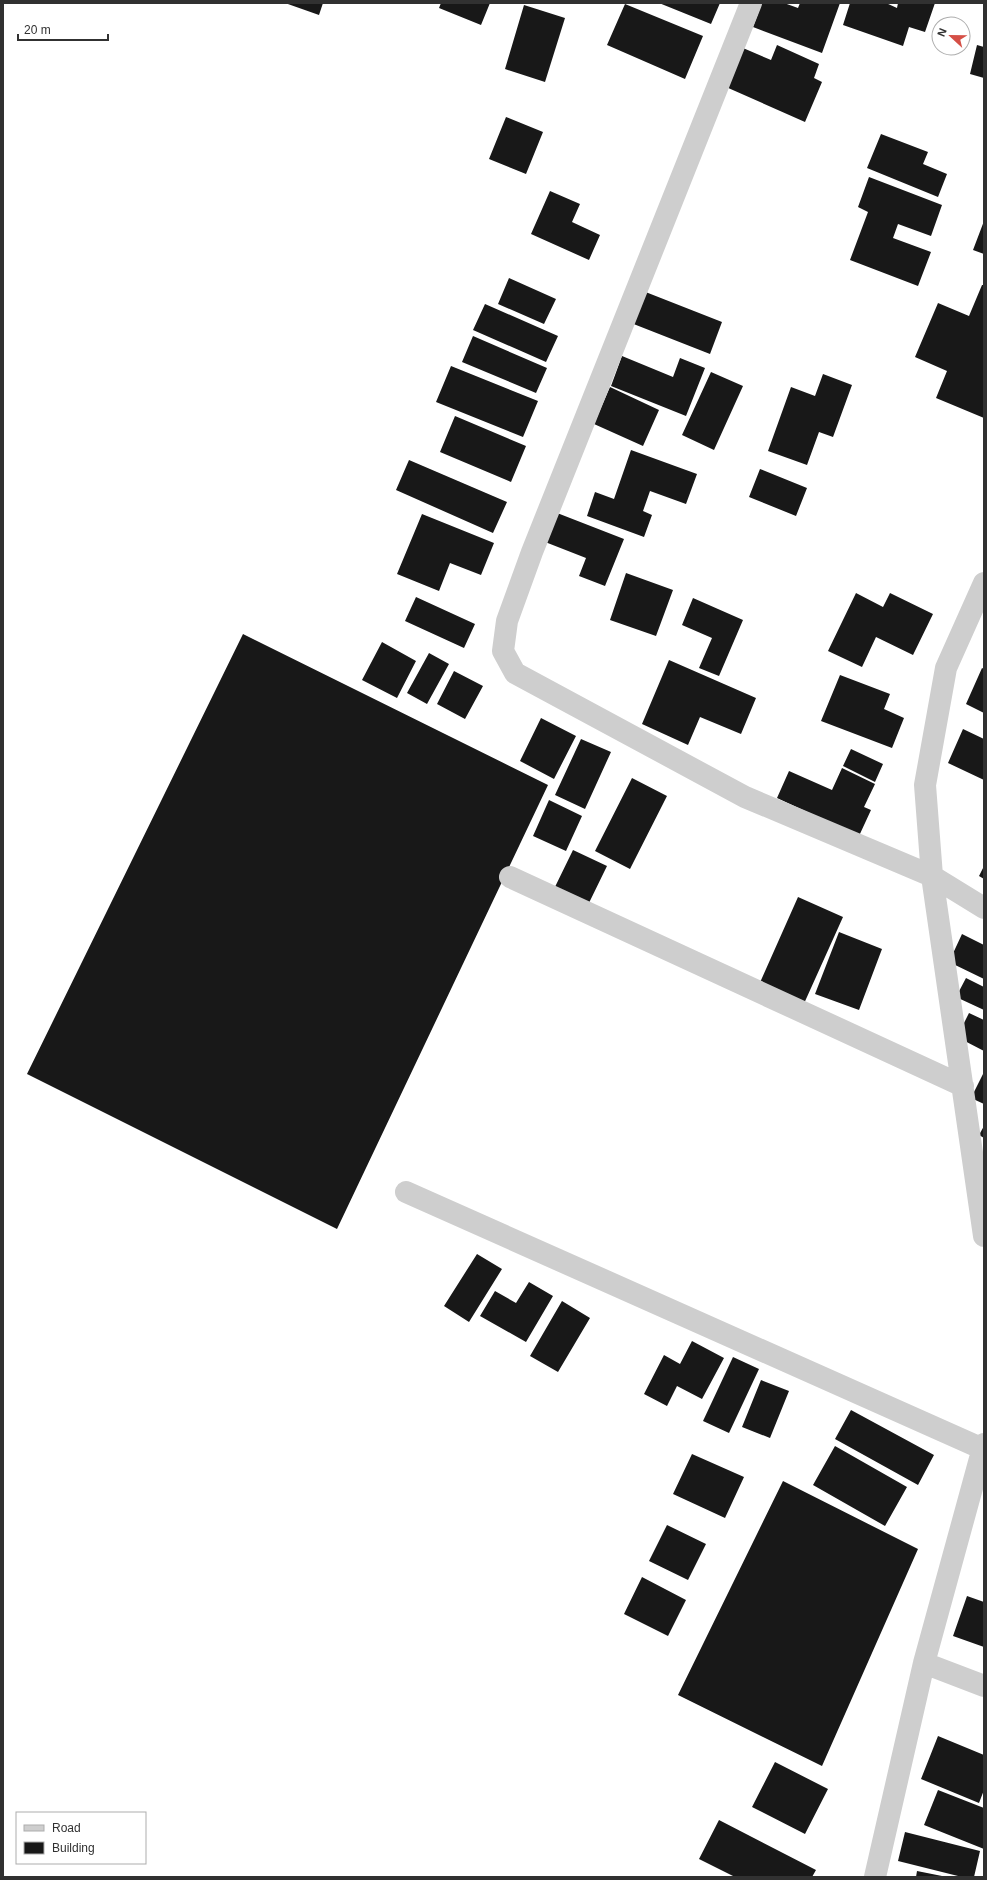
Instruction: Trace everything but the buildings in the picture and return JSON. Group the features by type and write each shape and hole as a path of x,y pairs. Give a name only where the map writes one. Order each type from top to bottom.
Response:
{"street":[{"path":"751,3 532,552 507,621 503,651 515,673 745,797 932,876 984,908"},
{"path":"984,583 946,668 924,785 932,876 984,1236"},
{"path":"510,877 963,1086"},
{"path":"406,1192 983,1446 924,1663 875,1877"},
{"path":"924,1663 984,1686"}]}
